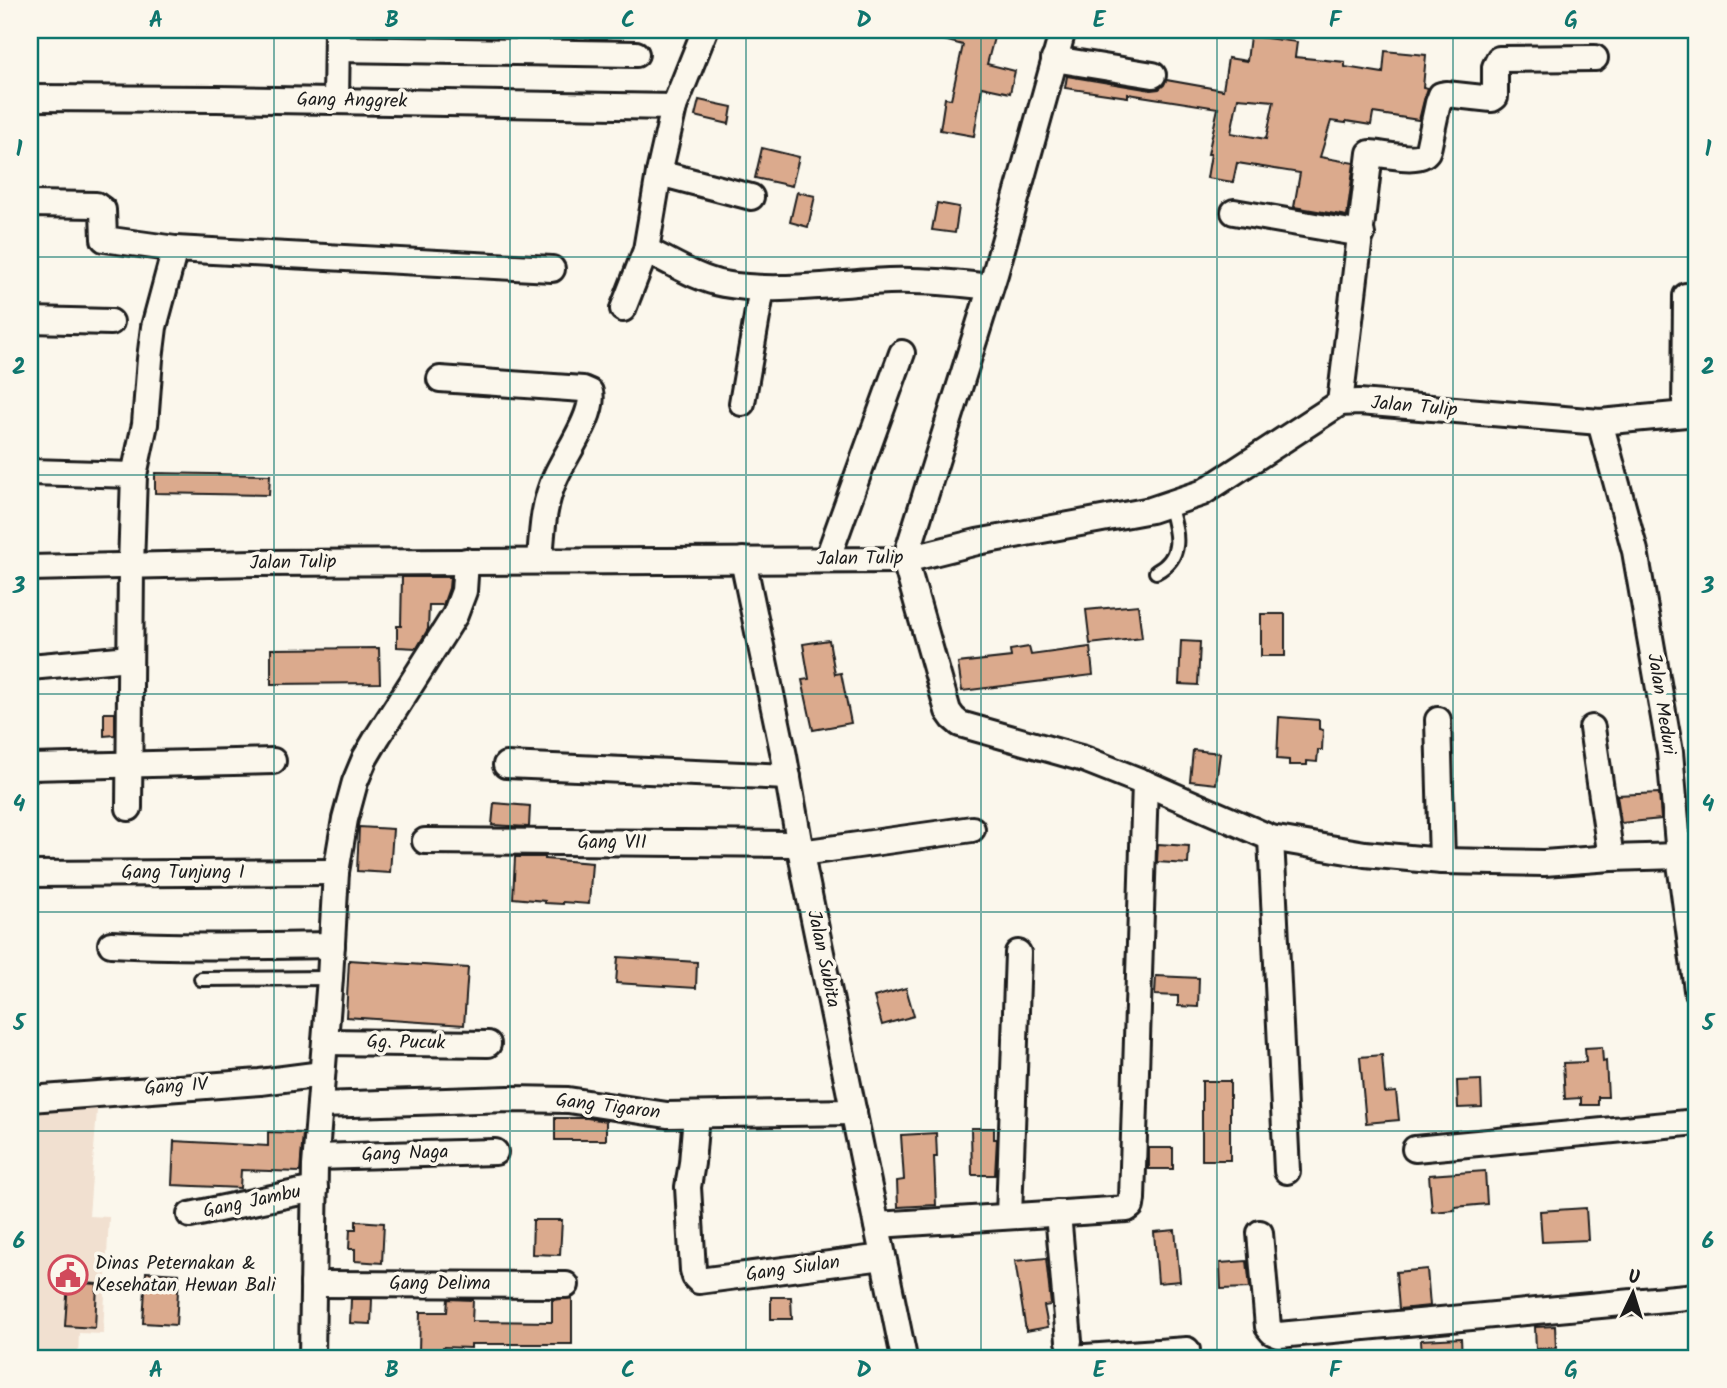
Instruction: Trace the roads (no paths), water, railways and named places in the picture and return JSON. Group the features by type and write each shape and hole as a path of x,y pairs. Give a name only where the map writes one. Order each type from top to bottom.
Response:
{"street":[{"path":"623,309 646,250 674,107 705,30"},
{"path":"1063,30 990,287 905,560 948,711 953,718 960,724 1083,759 1271,838 1364,854 1442,861 1544,863 1679,856"},
{"path":"336,101 337,39 636,54"},
{"path":"1340,403 1370,153 1422,156 1429,145 1441,95 1492,99 1495,97 1495,67 1499,59 1595,58"},
{"path":"1054,59 1153,75"},
{"name":"Gang Anggrek","path":"30,98 674,107"},
{"path":"659,173 751,197"},
{"path":"30,204 96,205 103,210 104,239 175,249 552,269"},
{"path":"1234,212 1362,234"},
{"path":"130,808 134,475 145,424 155,327 175,249"},
{"path":"646,250 704,278 724,284 762,288 890,281 990,287"},
{"path":"742,403 762,288"},
{"path":"1686,296 1691,413"},
{"path":"30,320 111,322"},
{"path":"827,560 902,354"},
{"path":"440,379 583,389 590,392 592,399 586,417 555,477 544,510 540,561"},
{"name":"Jalan Tulip","path":"30,568 466,561 905,560 977,542 1151,510 1202,493 1340,403 1359,402 1600,422 1691,413"},
{"name":"Jalan Meduri","path":"1600,422 1635,551 1670,752 1679,856 1697,990"},
{"path":"30,472 134,475"},
{"name":"Jalan Subita","path":"743,560 904,1358"},
{"path":"312,1358 316,1157 336,872 345,819 360,770 378,736 455,615 464,590 466,561"},
{"path":"30,667 130,657"},
{"path":"1438,720 1442,861"},
{"path":"1592,728 1611,858"},
{"path":"30,767 273,761"},
{"path":"506,765 788,777"},
{"path":"877,1225 1127,1209 1131,1206 1145,783"},
{"name":"Gang VII","path":"425,841 800,849 972,829"},
{"path":"1271,838 1287,1171"},
{"name":"Gang Tunjung I","path":"30,874 336,872"},
{"path":"111,944 158,947 332,945"},
{"path":"1009,1216 1018,953"},
{"name":"Gg. Pucuk","path":"325,1042 488,1044"},
{"name":"Gang IV","path":"30,1099 260,1082 322,1074"},
{"name":"Gang Tigaron","path":"320,1105 568,1100 653,1114 854,1112"},
{"name":"Gang Siulan","path":"696,1115 688,1187 692,1270 699,1281 883,1257"},
{"path":"1415,1149 1697,1122"},
{"name":"Gang Naga","path":"316,1157 495,1152"},
{"name":"Gang Jambu","path":"190,1216 315,1189"},
{"path":"1058,1213 1070,1350 1187,1350"},
{"path":"1260,1233 1268,1327 1279,1335 1697,1296"},
{"name":"Gang Delima","path":"313,1284 566,1285"}],"lane":[{"path":"1156,572 1164,568 1174,555 1177,544 1168,504"},
{"path":"201,979 330,978"}],"place":[{"name":"Dinas Peternakan & Kesehatan Hewan Bali","path":"68,1275"}]}
